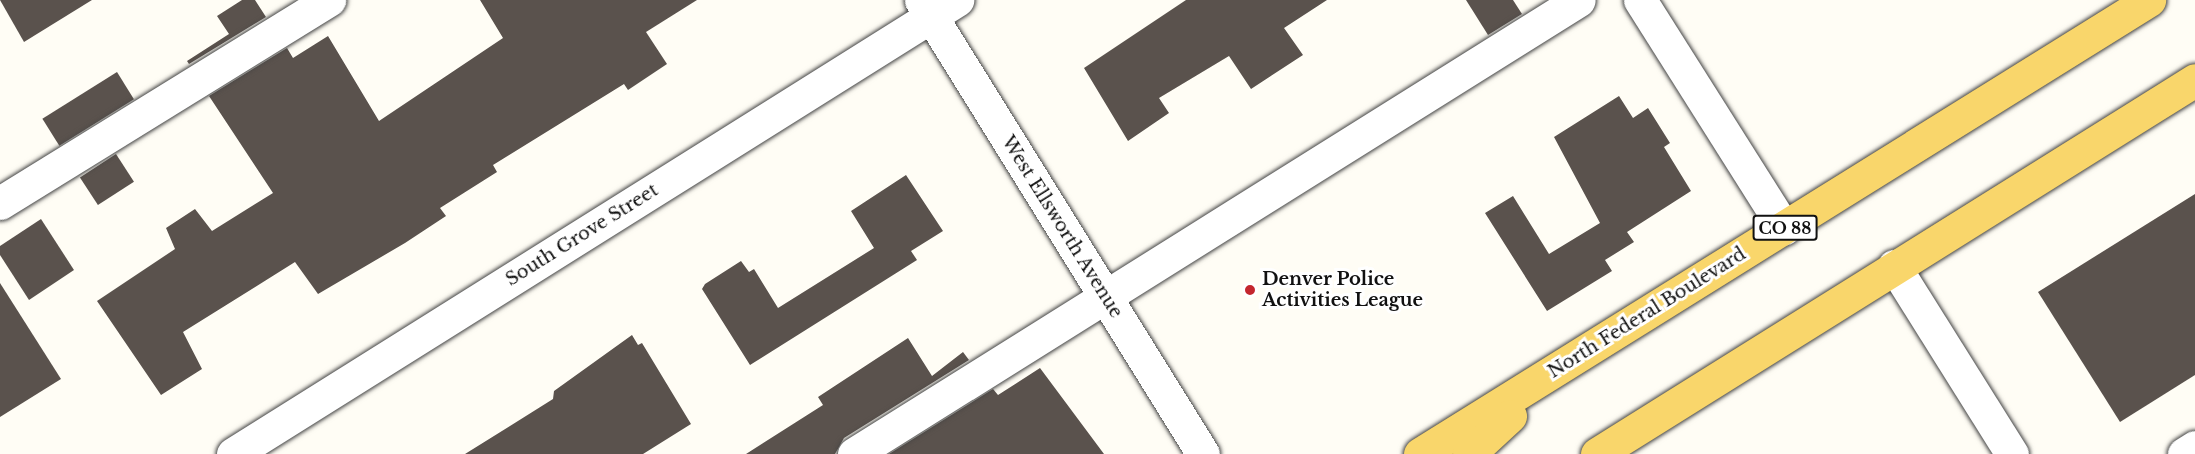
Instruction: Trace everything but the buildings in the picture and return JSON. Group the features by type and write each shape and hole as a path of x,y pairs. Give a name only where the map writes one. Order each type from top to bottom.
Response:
{"main road":[{"name":"North Federal Boulevard","path":"1420,454 2149,0"},
{"path":"1597,454 1894,266 2195,80"},
{"path":"1469,454 1569,361"}],"street":[{"path":"0,203 329,0"},
{"path":"854,454 1579,0"},
{"path":"1640,0 1784,228"},
{"name":"West Ellsworth Avenue","path":"936,5 1105,296 1203,454"},
{"name":"South Grove Street","path":"233,454 936,5"},
{"path":"1894,266 2012,454"},
{"path":"2184,454 2195,447"}],"place":[{"name":"Denver Police Activities League","path":"1250,290"}]}
